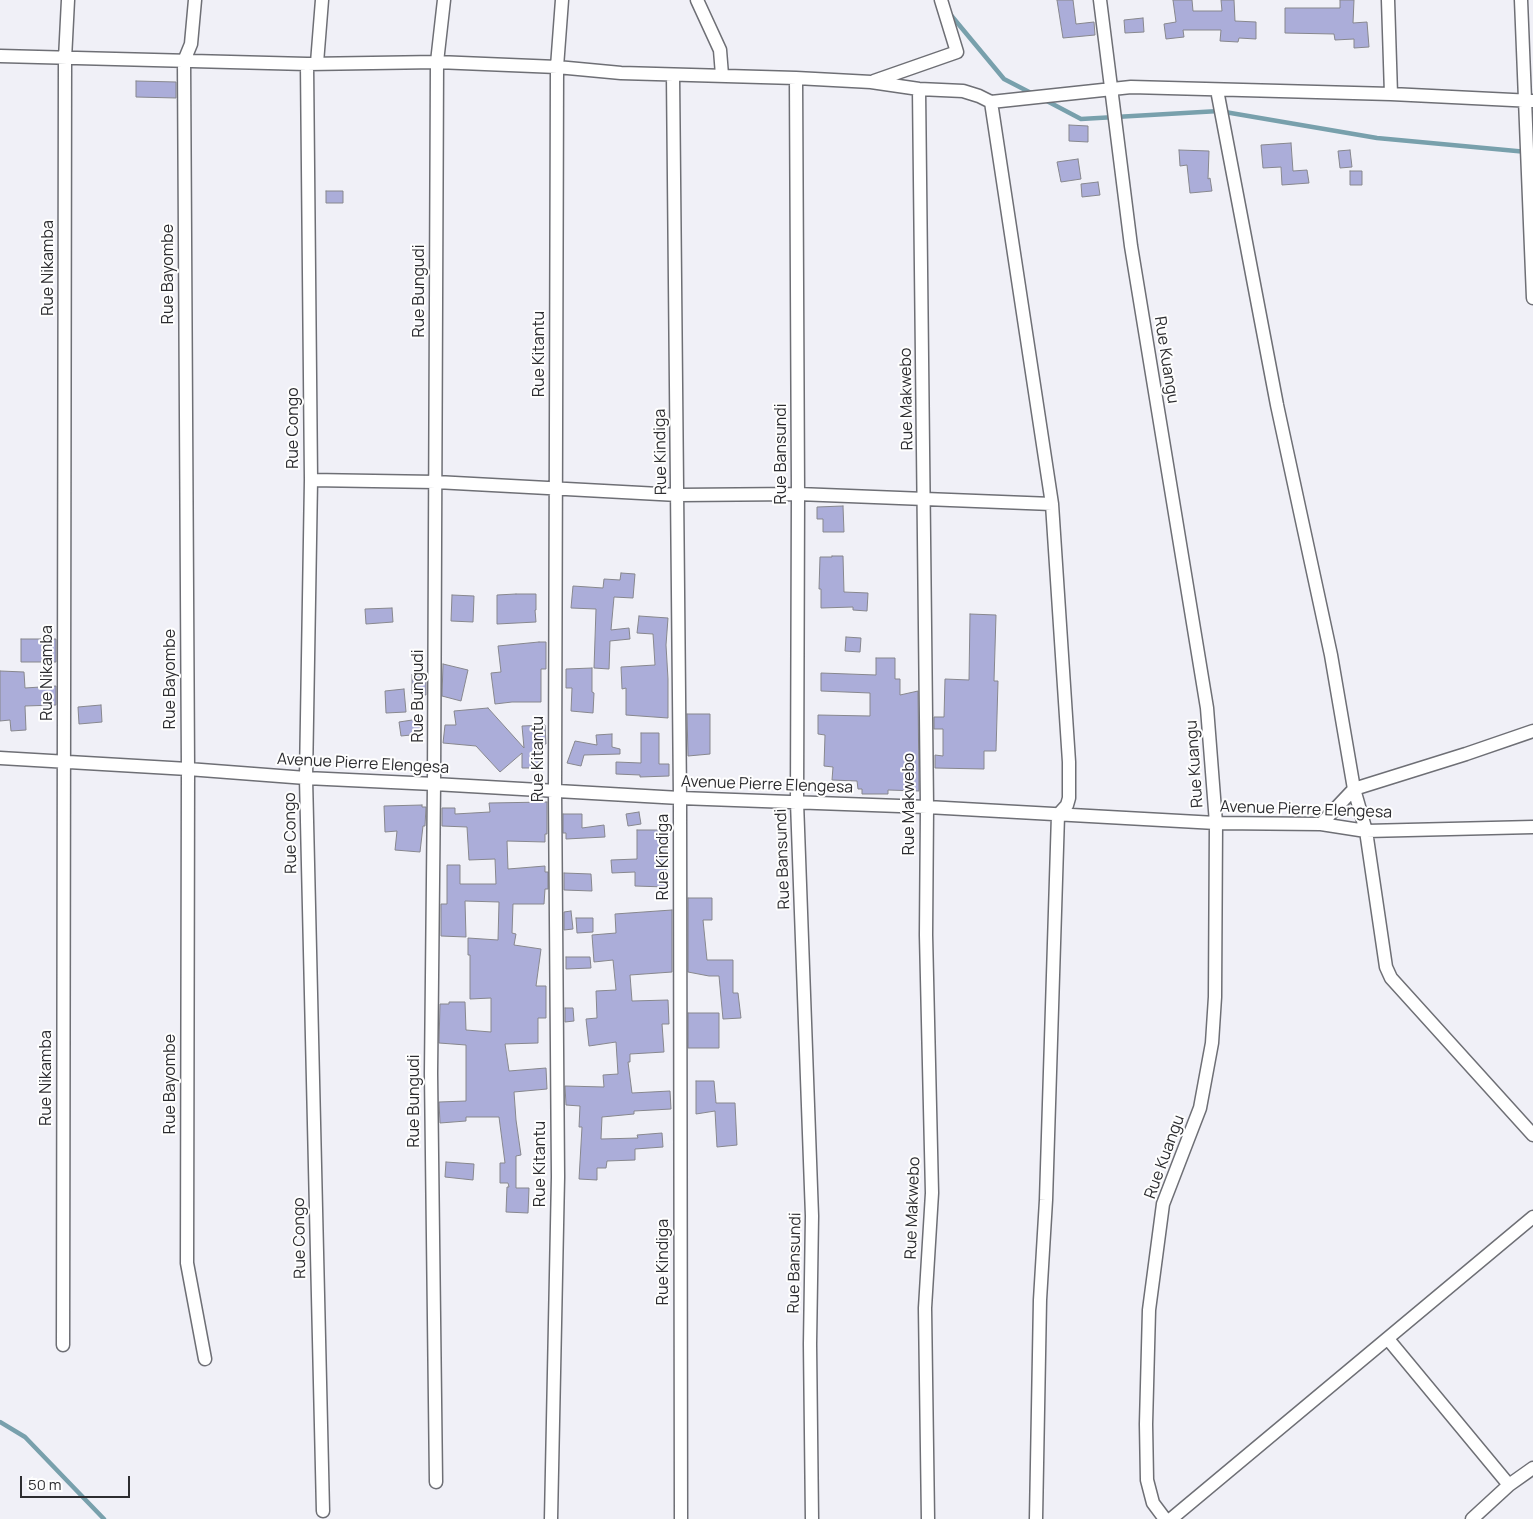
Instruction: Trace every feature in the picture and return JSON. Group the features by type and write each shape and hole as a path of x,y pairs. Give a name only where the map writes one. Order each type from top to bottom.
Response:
{"street":[{"name":"Rue Nikamba","path":"63,1345 66,59 68,0"},
{"name":"Rue Bayombe","path":"195,0 191,44 184,61 188,768 187,1263 205,1359"},
{"name":"Rue Congo","path":"322,0 312,63 311,480 306,778 323,1511"},
{"name":"Rue Bungudi","path":"436,1482 431,1074 437,62 444,0"},
{"name":"Rue Kitantu","path":"551,1519 558,1177 555,489 557,67 562,0"},
{"path":"697,0 720,50 722,75"},
{"path":"871,82 957,52 941,0"},
{"name":"Rue Kuangu","path":"1100,0 1131,246 1207,708 1216,823 1214,1022 1212,1043 1200,1108 1163,1204 1149,1310 1146,1424 1147,1480 1152,1503 1164,1519"},
{"path":"1388,0 1391,94"},
{"path":"1521,0 1529,101 1533,298"},
{"path":"0,56 66,59 312,63 437,62 557,67 622,73 796,78 871,82 919,89 963,91 992,102 1131,87 1391,94 1529,101"},
{"name":"Rue Kindiga","path":"673,75 680,798 680,1519"},
{"name":"Rue Bansundi","path":"796,78 797,802 812,1216 810,1344 812,1519"},
{"name":"Rue Makwebo","path":"919,89 927,807 926,935 932,1193 925,1308 928,1519"},
{"path":"1218,90 1277,405 1331,655 1354,789 1366,830 1386,966 1391,978 1533,1135"},
{"path":"992,102 1052,504 1069,789 1067,805 1058,815 1046,1200 1040,1300 1036,1519"},
{"path":"311,480 436,482 678,495 798,494 1052,504"},
{"path":"1321,824 1354,789 1533,731"},
{"name":"Avenue Pierre Elengesa","path":"0,758 188,768 306,778 680,798 927,807 1216,823 1321,824 1366,830 1533,827"},
{"path":"1171,1519 1533,1217"},
{"path":"1388,1339 1509,1485"},
{"path":"1472,1519 1509,1485 1533,1468"}],"building":[{"path":"1057,0 1073,0 1076,24 1094,22 1095,35 1063,38"},
{"path":"1173,0 1192,0 1193,11 1222,11 1221,0 1234,0 1235,21 1256,22 1256,39 1239,38 1238,42 1220,41 1221,30 1183,30 1184,37 1166,39 1164,24 1176,22"},
{"path":"1340,0 1354,0 1353,23 1367,22 1369,47 1354,48 1354,39 1335,40 1334,34 1285,33 1285,8 1340,8"},
{"path":"1143,18 1144,32 1125,33 1124,20"},
{"path":"136,81 176,82 176,98 136,97"},
{"path":"1069,125 1088,126 1088,142 1069,141"},
{"path":"1291,143 1293,171 1307,170 1309,183 1282,185 1281,167 1263,168 1261,145"},
{"path":"1179,150 1209,151 1208,179 1210,178 1212,191 1190,193 1187,165 1180,166"},
{"path":"1350,150 1352,167 1340,168 1338,151"},
{"path":"1078,159 1081,179 1061,182 1057,162"},
{"path":"1350,171 1362,171 1362,185 1350,185"},
{"path":"1098,182 1100,195 1082,197 1081,184"},
{"path":"326,191 343,191 343,203 326,203"},
{"path":"843,506 844,532 823,532 823,519 817,519 817,507"},
{"path":"843,556 844,592 868,593 867,611 853,610 853,607 821,608 821,589 819,589 820,557"},
{"path":"621,573 635,574 633,598 614,597 611,630 629,628 630,639 610,641 609,669 594,668 596,609 571,608 573,586 603,588 604,579 620,580"},
{"path":"536,594 536,622 497,624 497,595"},
{"path":"452,595 474,596 473,622 451,621"},
{"path":"392,608 393,622 366,624 365,609"},
{"path":"970,614 996,615 994,681 998,681 996,751 984,751 984,769 935,768 935,755 943,756 943,729 934,729 934,717 944,717 945,679 969,680"},
{"path":"639,616 668,618 666,645 668,718 626,715 626,688 622,689 621,667 655,665 653,634 637,633"},
{"path":"846,637 861,638 860,652 845,651"},
{"path":"21,639 56,639 56,662 21,662"},
{"path":"546,642 546,669 541,669 541,702 495,704 491,673 501,672 498,646"},
{"path":"876,658 895,658 895,679 900,679 900,695 918,691 919,791 888,790 888,794 862,794 862,789 858,789 857,781 832,780 833,767 824,766 825,735 818,734 818,715 870,716 870,693 821,691 821,673 876,675"},
{"path":"443,664 468,670 461,701 442,696"},
{"path":"592,668 593,713 571,711 572,688 566,688 566,669"},
{"path":"0,671 24,672 25,688 56,686 56,705 25,706 26,730 11,731 10,720 0,721"},
{"path":"426,673 426,695 412,694 412,674"},
{"path":"404,689 406,712 386,713 385,691"},
{"path":"101,705 102,722 79,724 78,707"},
{"path":"488,708 524,748 522,726 545,725 546,744 538,744 539,765 541,768 522,768 522,753 500,772 476,746 443,743 445,725 456,725 454,711"},
{"path":"687,714 710,714 710,754 688,756"},
{"path":"419,719 421,734 401,736 399,722"},
{"path":"641,733 659,733 659,764 669,764 669,776 640,777 640,775 616,774 616,762 641,763"},
{"path":"612,734 612,747 620,749 620,754 584,755 581,766 567,763 575,741 597,745 596,735"},
{"path":"547,802 547,834 545,834 545,842 507,841 508,869 545,866 545,872 548,872 548,889 545,889 544,904 513,904 512,933 516,934 514,945 541,949 536,986 546,986 546,1018 538,1018 538,1043 505,1044 509,1071 546,1068 547,1089 514,1092 521,1155 516,1156 516,1188 529,1188 528,1213 506,1212 507,1187 509,1187 508,1183 500,1183 500,1163 505,1163 499,1117 466,1117 466,1121 440,1123 439,1102 466,1101 466,1045 439,1043 440,1004 465,1002 466,1030 491,1032 491,998 470,999 468,938 498,940 499,902 465,901 466,937 441,936 441,904 447,904 447,865 460,865 460,884 496,884 495,859 469,860 467,827 442,826 442,808 455,808 455,814 490,812 489,803"},
{"path":"422,805 422,807 426,807 425,826 423,826 420,852 395,850 397,831 385,832 384,806"},
{"path":"639,812 641,824 628,826 626,814"},
{"path":"563,814 582,814 582,828 604,825 605,837 566,839 566,833 563,833"},
{"path":"637,830 666,830 666,887 635,886 635,872 612,873 611,860 637,859"},
{"path":"564,873 591,874 592,891 564,890"},
{"path":"688,898 712,898 712,920 703,920 707,960 733,960 733,993 738,993 741,1018 723,1019 719,976 688,972"},
{"path":"672,910 672,972 630,975 632,1001 668,1000 669,1024 662,1024 664,1052 630,1054 630,1062 628,1062 632,1093 670,1091 671,1109 634,1111 634,1114 602,1117 601,1139 638,1138 637,1135 662,1133 663,1147 635,1149 635,1160 607,1161 606,1168 597,1168 597,1180 579,1179 582,1127 579,1127 580,1106 566,1105 565,1086 604,1087 603,1075 618,1074 616,1042 589,1046 586,1019 597,1018 596,991 616,990 613,960 594,962 592,935 616,933 615,914"},
{"path":"571,911 573,929 564,930 564,912"},
{"path":"576,918 593,918 593,932 577,933"},
{"path":"566,957 590,957 591,968 566,969"},
{"path":"565,1008 573,1008 574,1021 565,1022"},
{"path":"688,1013 719,1013 719,1048 688,1048"},
{"path":"696,1081 714,1081 716,1103 735,1103 737,1145 717,1147 715,1111 696,1114"},
{"path":"446,1162 474,1164 473,1180 445,1177"}],"waterway":[{"path":"950,14 1004,79 1033,94"},
{"path":"1045,100 1081,119 1219,111 1377,138 1527,152"},
{"path":"0,1422 25,1437 104,1519"}]}
